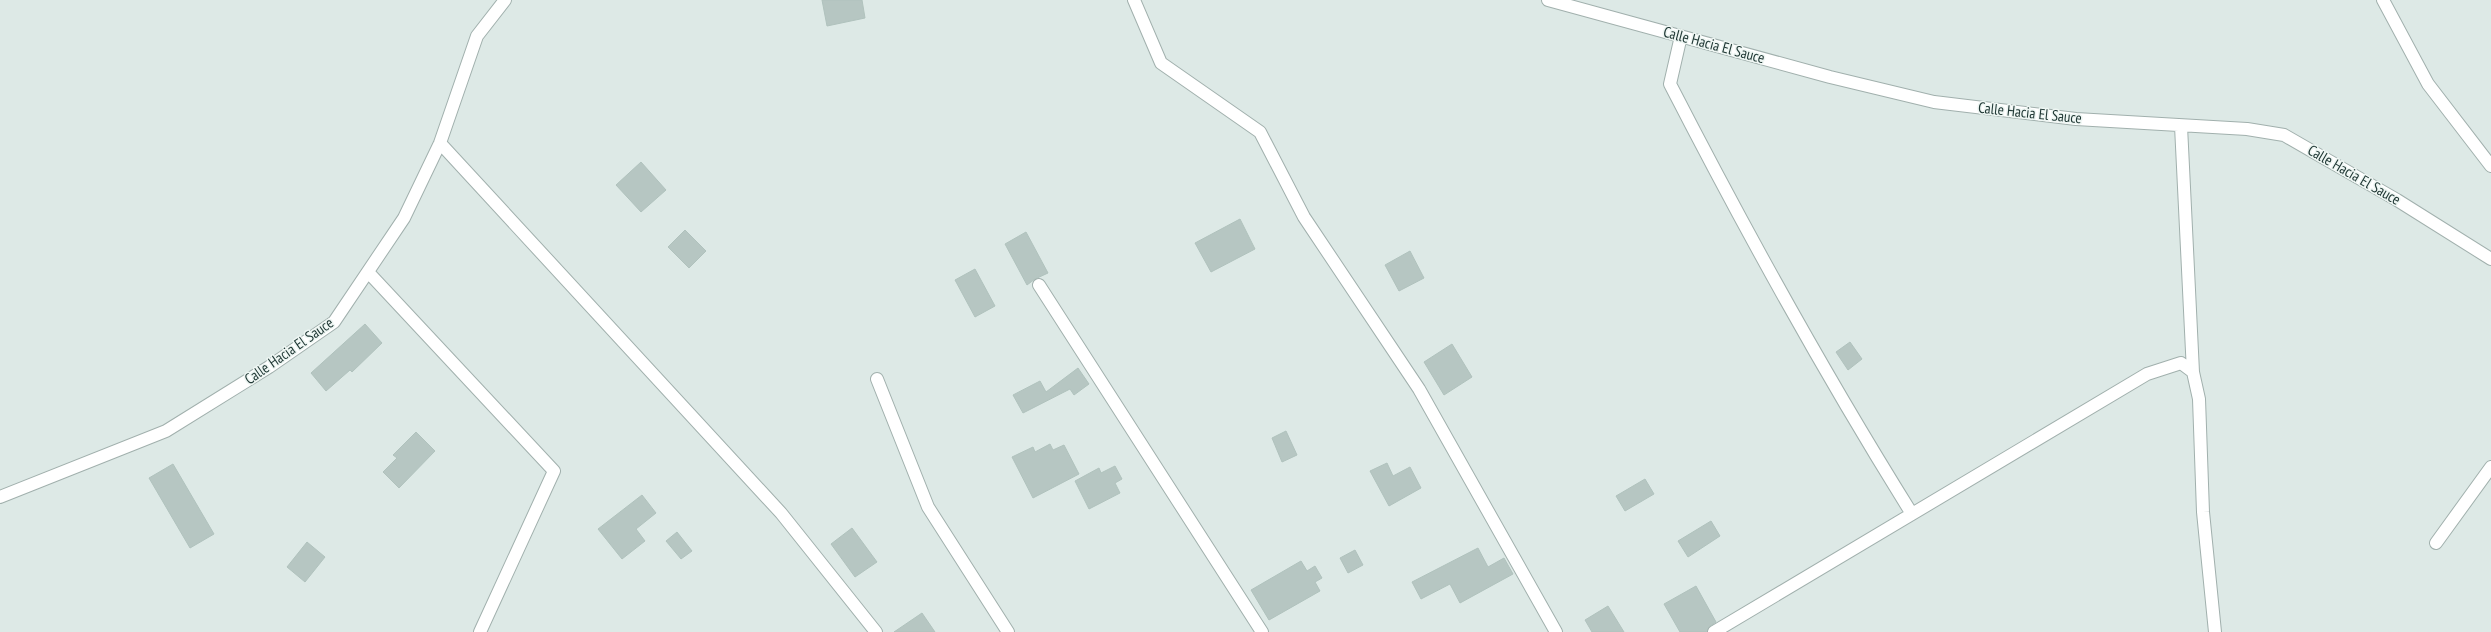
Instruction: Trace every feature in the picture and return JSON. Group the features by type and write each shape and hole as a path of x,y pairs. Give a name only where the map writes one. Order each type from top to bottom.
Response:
{"street":[{"name":"Calle Hacia El Sauce","path":"0,497 166,431 269,367 334,322 404,218 440,142 477,36 505,0"},
{"path":"1134,0 1161,62 1260,132 1304,217 1419,389 1556,632"},
{"name":"Calle Hacia El Sauce","path":"1548,0 1830,77 1934,102 2076,119 2247,129 2284,135 2397,200 2491,259"},
{"path":"2383,0 2428,84 2491,166"},
{"path":"1681,36 1670,84 1721,184 1864,438 1912,514"},
{"path":"2181,126 2193,372 2199,399 2203,512 2216,632"},
{"path":"440,142 781,513 876,632"},
{"path":"368,272 554,471 480,632"},
{"path":"1039,286 1262,632"},
{"path":"1714,632 2147,374 2181,363 2193,372"},
{"path":"877,378 928,507 1008,632"},
{"path":"2436,543 2491,467"}],"building":[{"path":"822,0 862,0 865,18 827,26"},
{"path":"641,162 666,190 641,212 616,185"},
{"path":"1240,219 1255,249 1211,272 1195,243"},
{"path":"685,230 706,251 689,268 668,247"},
{"path":"1026,232 1048,273 1035,279 1027,285 1005,244"},
{"path":"1410,251 1424,278 1399,291 1385,265"},
{"path":"975,269 995,306 975,317 955,280"},
{"path":"365,324 382,343 352,372 350,370 326,391 311,373"},
{"path":"1850,342 1862,359 1848,370 1836,352"},
{"path":"1452,344 1472,377 1444,395 1424,362"},
{"path":"1078,368 1089,384 1074,395 1070,389 1023,413 1013,395 1040,381 1046,392"},
{"path":"1286,431 1297,455 1282,462 1272,438"},
{"path":"416,432 435,451 399,488 383,472 397,458 393,455"},
{"path":"1050,444 1053,450 1064,445 1079,474 1033,498 1012,457 1033,447 1035,452"},
{"path":"1387,463 1393,476 1410,467 1421,488 1389,506 1370,471"},
{"path":"173,464 214,534 190,548 149,478"},
{"path":"1115,466 1122,479 1115,483 1120,493 1089,509 1075,481 1099,468 1101,473"},
{"path":"1645,479 1654,494 1625,511 1616,496"},
{"path":"642,495 656,513 636,529 645,541 622,559 598,529"},
{"path":"1711,521 1720,536 1688,557 1678,541"},
{"path":"852,528 877,562 855,577 831,544"},
{"path":"677,532 692,551 681,559 666,541"},
{"path":"307,542 325,557 305,582 287,567"},
{"path":"1478,548 1488,567 1504,558 1513,574 1460,603 1450,584 1421,599 1412,582"},
{"path":"1355,550 1363,565 1348,573 1340,558"},
{"path":"1301,561 1307,571 1315,566 1322,578 1315,582 1320,591 1269,620 1251,590"},
{"path":"1696,586 1716,622 1710,626 1706,632 1680,632 1664,604"},
{"path":"1608,606 1624,632 1592,632 1585,620"},
{"path":"922,613 935,632 894,632"}]}
